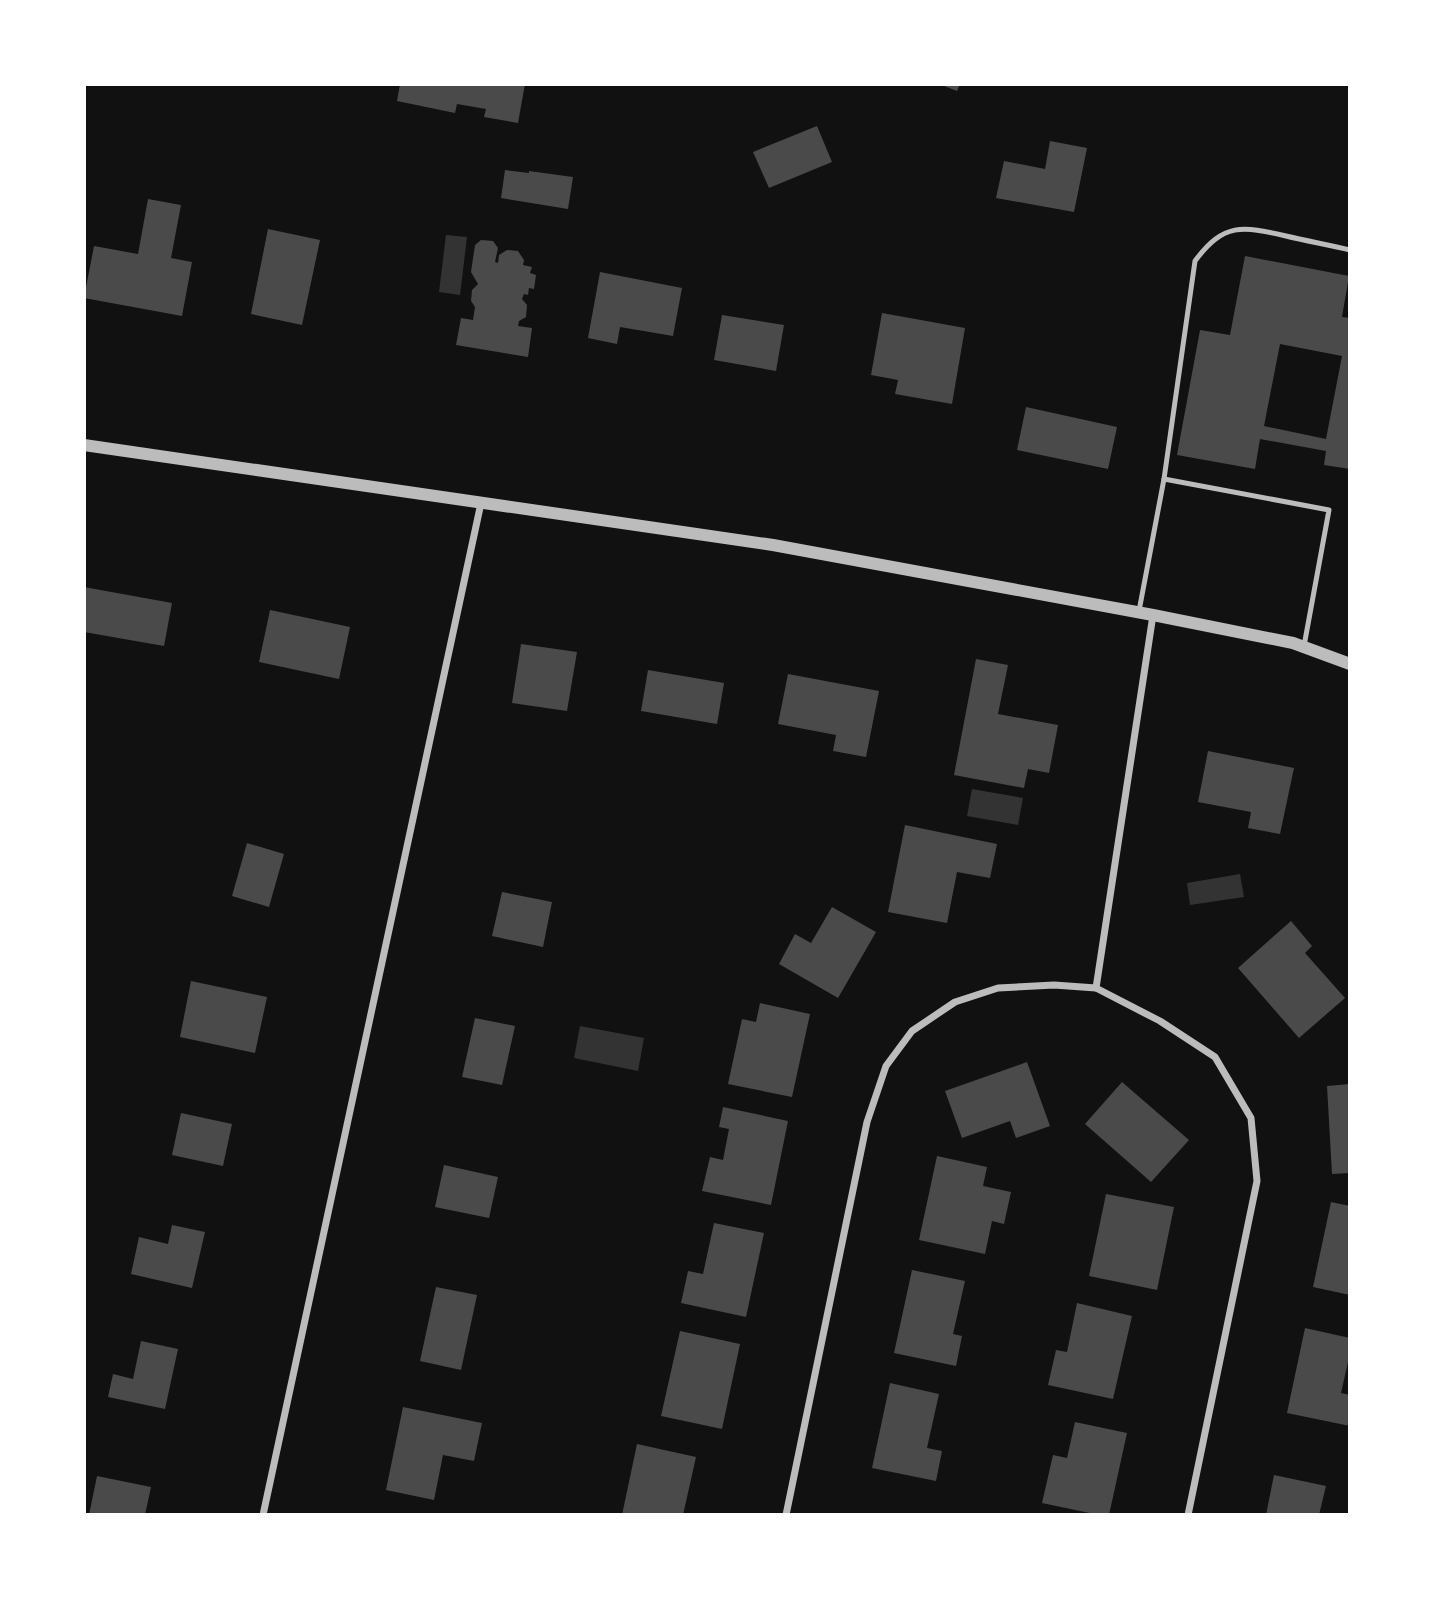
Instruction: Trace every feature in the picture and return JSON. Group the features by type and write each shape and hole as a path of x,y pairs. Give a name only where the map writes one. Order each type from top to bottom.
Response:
{"street":[{"path":"84,445 773,545 1139,612 1304,646 1350,664"},
{"path":"263,1515 481,503"},
{"path":"1096,988 1153,615"},
{"path":"786,1515 867,1122 886,1066 912,1031 955,1002 998,988 1054,985 1096,988 1160,1021 1215,1057 1251,1118 1257,1181 1188,1515"}],"lane":[{"path":"1139,612 1164,479 1195,261 1206,246 1220,235 1236,229 1253,228 1350,250"},
{"path":"1164,479 1329,510 1304,646"}],"shaded area":[{"path":"446,235 467,237 460,295 439,292"},
{"path":"972,789 1023,798 1018,825 967,816"},
{"path":"1240,874 1244,897 1190,905 1187,883"},
{"path":"580,1026 644,1038 638,1071 574,1058"}],"building":[{"path":"400,84 525,84 518,123 484,117 486,109 457,104 455,113 397,101"},
{"path":"939,84 960,84 957,91"},
{"path":"817,126 832,162 769,188 753,152"},
{"path":"1050,141 1087,148 1074,212 996,198 1004,161 1045,169"},
{"path":"505,170 573,177 568,209 501,198"},
{"path":"148,199 181,205 171,258 192,262 182,316 84,298 94,246 138,254"},
{"path":"268,229 320,240 302,325 251,314"},
{"path":"481,240 493,241 498,248 495,262 498,263 499,255 507,250 518,251 524,260 523,265 532,267 530,273 536,275 534,289 529,288 528,295 524,294 522,299 527,305 526,317 519,321 518,326 532,328 528,357 456,345 461,318 473,320 475,307 471,301 472,290 478,284 471,272 475,245"},
{"path":"1245,256 1349,276 1342,317 1350,318 1350,469 1324,465 1326,451 1260,439 1255,469 1177,455 1200,330 1230,335","holes":["1280,344 1342,356 1326,439 1264,426"]},
{"path":"600,272 682,288 673,336 620,327 617,344 588,338"},
{"path":"882,313 965,328 952,404 895,394 898,380 871,375"},
{"path":"722,315 784,325 776,371 714,360"},
{"path":"1026,407 1117,427 1108,469 1017,450"},
{"path":"84,587 172,603 164,646 84,632"},
{"path":"270,610 350,627 339,679 259,662"},
{"path":"521,644 577,652 567,711 512,703"},
{"path":"976,659 1008,665 998,714 1058,725 1049,773 1028,769 1024,788 954,775"},
{"path":"648,670 724,683 717,724 641,711"},
{"path":"788,674 879,691 866,757 833,751 836,735 778,724"},
{"path":"1208,751 1294,768 1280,834 1248,828 1251,812 1198,802"},
{"path":"905,825 997,844 990,878 957,872 947,923 888,912"},
{"path":"247,843 284,854 269,907 232,896"},
{"path":"502,892 552,902 543,947 492,936"},
{"path":"832,907 876,932 838,998 779,964 795,934 811,943"},
{"path":"1291,921 1312,946 1305,953 1345,998 1299,1038 1238,968"},
{"path":"191,981 267,997 255,1053 180,1037"},
{"path":"760,1003 810,1014 792,1097 728,1084 742,1019 756,1022"},
{"path":"475,1018 515,1026 502,1085 462,1077"},
{"path":"1027,1062 1050,1126 1016,1138 1010,1121 962,1138 945,1091"},
{"path":"1122,1082 1189,1140 1151,1182 1085,1124"},
{"path":"1350,1084 1350,1173 1332,1174 1327,1086"},
{"path":"723,1107 788,1121 771,1205 702,1191 710,1157 723,1160 729,1129 719,1127"},
{"path":"181,1113 232,1124 223,1166 172,1155"},
{"path":"937,1156 987,1167 983,1186 1011,1192 1004,1224 992,1221 985,1254 919,1240"},
{"path":"444,1165 498,1177 489,1218 435,1207"},
{"path":"1106,1194 1174,1207 1157,1290 1089,1276"},
{"path":"1331,1202 1350,1206 1350,1295 1313,1287"},
{"path":"714,1223 764,1233 746,1317 681,1303 688,1271 703,1274"},
{"path":"172,1225 205,1232 192,1288 131,1274 139,1237 168,1244"},
{"path":"912,1270 965,1281 953,1334 962,1336 956,1366 894,1353"},
{"path":"436,1287 477,1295 461,1370 420,1361"},
{"path":"1077,1303 1132,1316 1113,1399 1048,1385 1056,1350 1067,1352"},
{"path":"1305,1328 1350,1338 1350,1353 1341,1393 1350,1395 1350,1426 1287,1413"},
{"path":"680,1331 740,1344 722,1429 661,1416"},
{"path":"141,1341 178,1349 165,1409 108,1397 113,1374 133,1379"},
{"path":"890,1383 939,1394 927,1448 942,1451 936,1481 872,1468"},
{"path":"403,1407 482,1423 474,1461 443,1455 434,1500 386,1490"},
{"path":"1075,1422 1127,1433 1109,1515 1042,1503 1053,1455 1067,1458"},
{"path":"637,1444 696,1457 683,1515 622,1515"},
{"path":"1274,1475 1326,1486 1319,1515 1266,1515"},
{"path":"97,1476 151,1487 145,1515 89,1515"}]}
